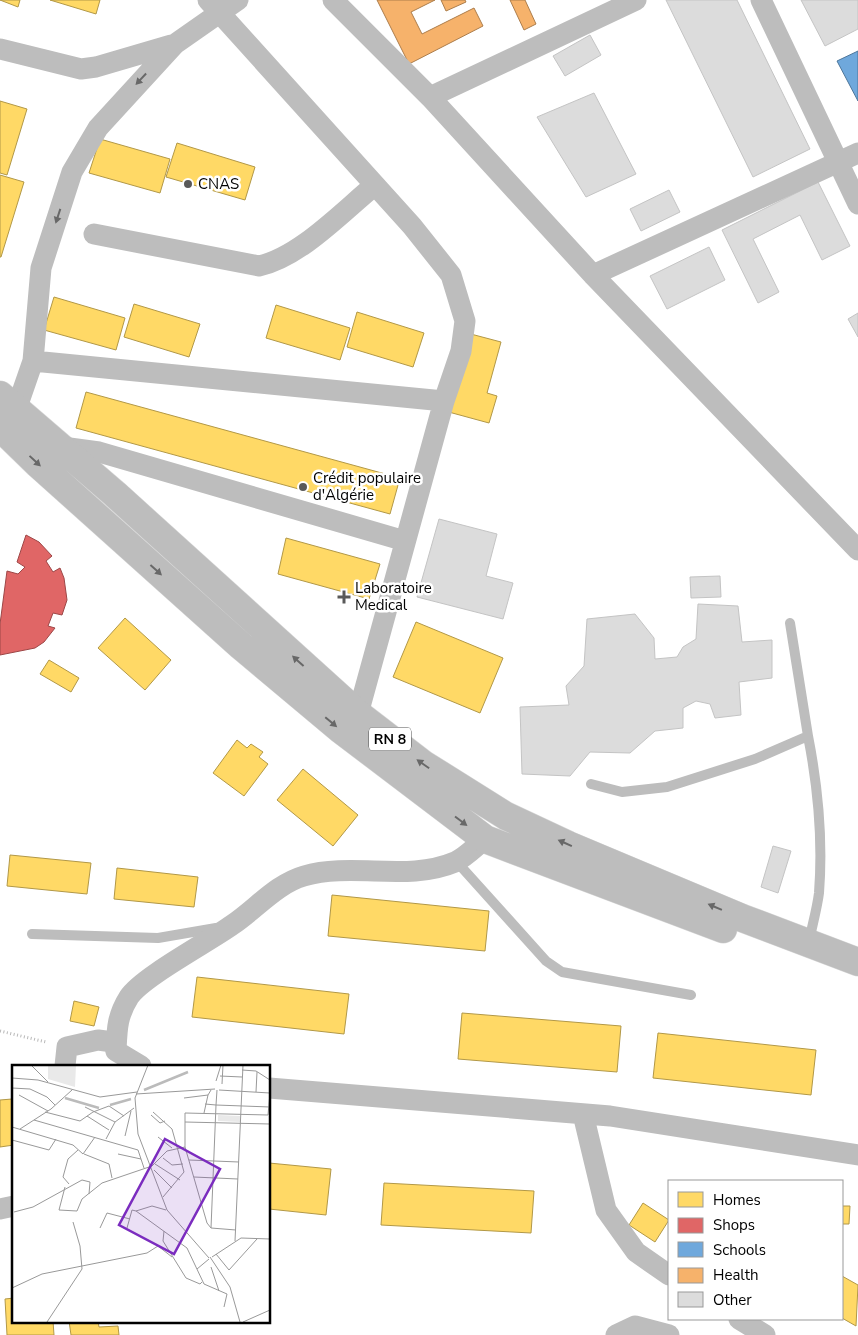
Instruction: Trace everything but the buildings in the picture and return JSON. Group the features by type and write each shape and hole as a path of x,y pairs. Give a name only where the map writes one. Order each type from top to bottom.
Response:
{"highway":[{"name":"RN 8","path":"3,418 62,447 358,714 423,764 506,816 696,899 858,962"},
{"name":"RN 8","path":"3,418 38,464 249,652 340,730 485,838 858,981"}],"street":[{"path":"3,418 33,361 41,268 72,172 98,128 175,44 215,6 238,0"},
{"path":"333,0 430,97 593,275 858,550"},
{"path":"430,97 636,0"},
{"path":"761,0 858,204"},
{"path":"215,6 375,185 451,275 465,321 461,351 444,401 358,714"},
{"path":"0,49 81,69 122,60 175,44"},
{"path":"593,275 858,153"},
{"path":"94,234 259,266 275,262 292,253 375,185"},
{"path":"33,361 444,401"},
{"path":"62,447 99,452 405,542"},
{"path":"116,1051 117,1021 130,995 155,975 234,924 276,890 303,876 330,871 426,870 456,861 485,838"},
{"path":"66,1056 98,1040 113,1042 116,1051 139,1065"},
{"path":"270,1088 610,1116 858,1155"},
{"path":"583,1114 606,1210 636,1252 668,1274"},
{"path":"741,1320 765,1335"},
{"path":"616,1335 635,1326 669,1335"}],"lane":[{"path":"790,623 814,768 821,850 818,895 809,943"},
{"path":"591,784 622,792 667,787 755,759 808,736"},
{"path":"456,861 546,961 562,972 691,995"},
{"path":"32,934 158,938 234,924"}],"path":[{"path":"0,1031 66,1056"}],"place":[{"name":"CNAS","path":"188,184"},
{"name":"Crédit populaire d'Algérie","path":"303,487"},
{"name":"Laboratoire Medical","path":"344,597"}]}
